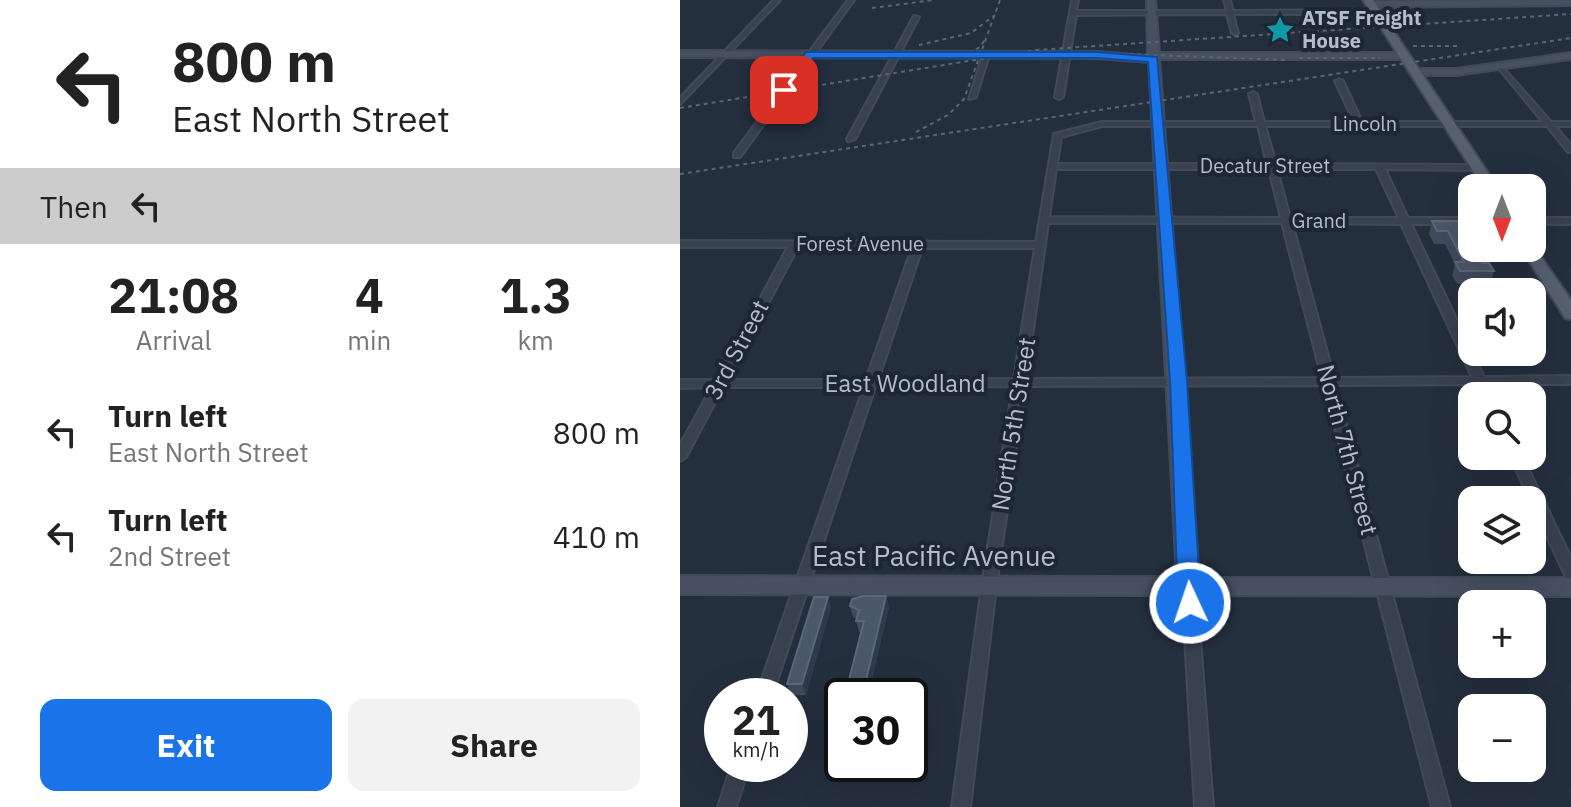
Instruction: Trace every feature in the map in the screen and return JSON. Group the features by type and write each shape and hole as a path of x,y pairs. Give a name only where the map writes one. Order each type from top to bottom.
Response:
{"main road":[{"path":"1482,174 1372,5 1571,2"},
{"path":"1152,7 1189,587"},
{"path":"680,54 1153,58 1404,56"},
{"path":"1415,72 1456,72 1571,56"},
{"path":"1538,262 1571,314"},
{"name":"East Pacific Avenue","path":"680,585 1571,587"}],"street":[{"path":"680,102 777,0"},
{"path":"737,155 851,0"},
{"path":"1059,97 1075,0"},
{"path":"1227,0 1235,33"},
{"path":"1302,0 1307,13"},
{"path":"1073,13 1152,7 1231,13 1307,13 1372,5"},
{"path":"851,139 916,17"},
{"path":"972,97 986,55"},
{"path":"1499,65 1571,150"},
{"path":"1339,81 1359,124"},
{"name":"North 7th Street","path":"1253,94 1441,807"},
{"name":"Lincoln","path":"1057,136 1102,124 1571,124"},
{"name":"North 5th Street","path":"961,807 989,586 1057,136"},
{"name":"Decatur Street","path":"1053,166 1477,167"},
{"path":"1379,166 1480,380"},
{"name":"Grand","path":"1045,220 1458,221"},
{"path":"1546,221 1571,221"},
{"name":"Forest Avenue","path":"680,244 1041,245"},
{"name":"3rd Street","path":"680,457 795,244"},
{"path":"770,678 918,245"},
{"name":"East Woodland","path":"680,384 1571,380"},
{"path":"1523,470 1571,573"},
{"path":"1189,587 1204,807"},
{"path":"727,807 735,782"}],"building":[{"path":"1432,221 1458,221 1458,250 1448,231 1437,231"},
{"path":"1455,262 1489,263 1494,271 1460,271"},
{"path":"886,596 866,678 850,678 864,621 856,621 859,610 850,606 852,599"},
{"path":"814,597 828,597 804,678 789,678"}],"railway":[{"path":"872,8 934,0"},
{"path":"994,15 1000,0"},
{"path":"978,59 1036,50 1571,14"},
{"path":"919,45 971,33 994,15"},
{"path":"978,59 994,15"},
{"path":"962,57 980,47 986,38"},
{"path":"680,174 1571,38"},
{"path":"1413,46 1460,46"},
{"path":"1121,54 1288,60"},
{"path":"1299,58 1380,58"},
{"path":"680,108 978,59"},
{"path":"916,132 948,115 964,99 978,59"}],"place":[{"name":"ATSF Freight House","path":"1280,30"}],"route":[{"path":"784,90 810,55 1097,55 1153,59 1178,381 1190,603"}]}
